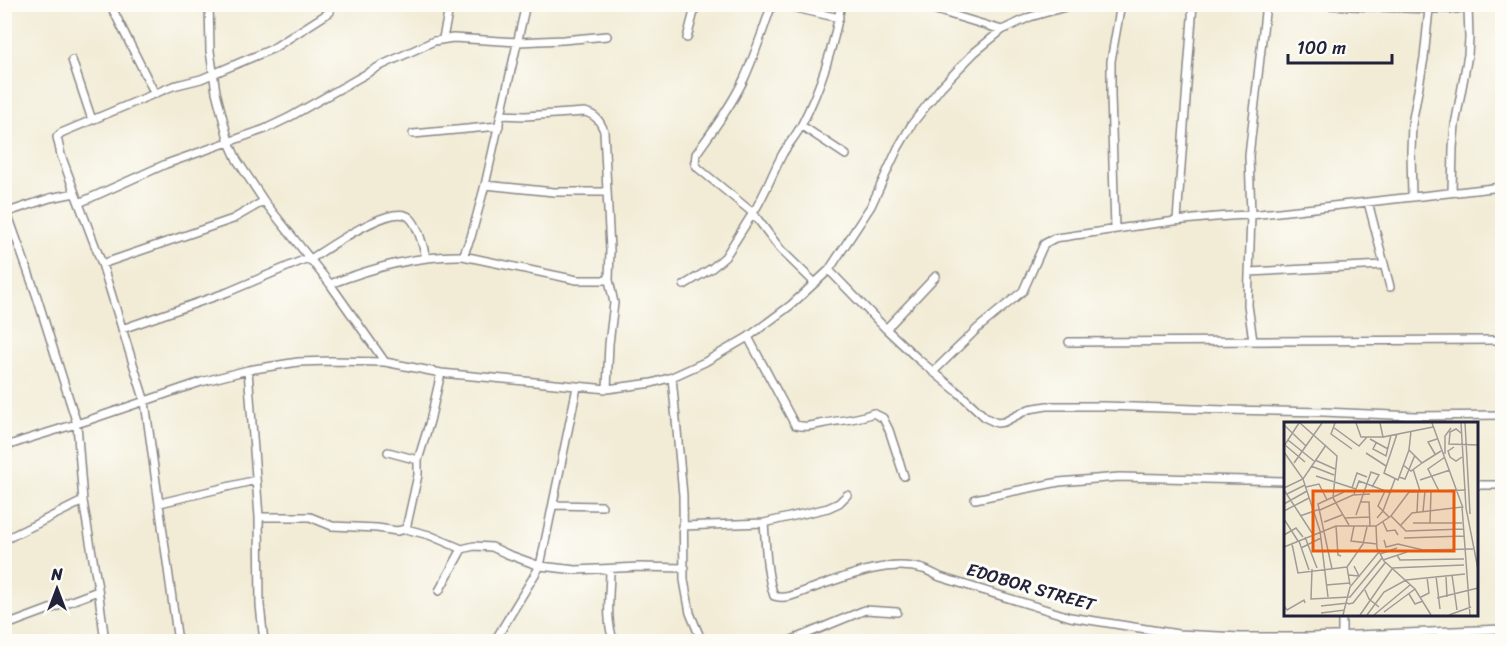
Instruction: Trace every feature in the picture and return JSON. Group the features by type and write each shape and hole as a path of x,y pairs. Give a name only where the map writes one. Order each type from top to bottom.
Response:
{"street":[{"path":"110,4 155,94"},
{"path":"209,4 212,74 229,142 246,175 264,201 330,284 385,362"},
{"path":"443,38 450,4"},
{"path":"463,256 486,185 526,4"},
{"path":"687,38 696,4"},
{"path":"772,4 756,52 742,81 695,159 698,168 753,213 782,250 815,283"},
{"path":"778,4 838,18"},
{"path":"684,285 725,257 761,201 772,174 784,151 802,126 818,90 841,4"},
{"path":"916,4 1002,30"},
{"path":"1115,229 1111,84 1113,52 1121,4"},
{"path":"1178,220 1193,4"},
{"path":"1253,341 1249,314 1251,215 1249,156 1266,4"},
{"path":"1300,4 1429,9 1481,4"},
{"path":"4,447 201,382 248,370 298,362 332,360 385,362 441,373 607,389 644,385 672,377 705,362 748,337 791,305 829,270 871,207 898,148 924,107 975,52 1002,30 1030,17 1074,5"},
{"path":"1452,192 1453,148 1468,55 1468,7"},
{"path":"1412,197 1412,124 1424,58 1429,9"},
{"path":"178,642 145,402 102,264 61,155 57,137 58,134 173,86 201,79 272,49 330,12"},
{"path":"79,203 166,164 265,129 380,66 443,38 518,42 607,36"},
{"path":"72,60 92,120"},
{"path":"502,115 525,116 585,112 597,117 604,131 610,250 609,280 614,303 607,389"},
{"path":"413,134 499,126"},
{"path":"802,126 846,155"},
{"path":"486,185 554,192 606,192"},
{"path":"933,372 978,328 1023,291 1044,244 1055,238 1178,220 1251,215 1503,187"},
{"path":"6,213 50,198 75,193"},
{"path":"102,264 233,219 264,201"},
{"path":"1368,202 1390,287"},
{"path":"4,204 36,294 77,424 83,501 105,642"},
{"path":"122,329 228,292 309,259 371,222 396,214 405,214 411,218 420,236 426,257"},
{"path":"330,284 358,273 426,257 463,256 577,280 609,280"},
{"path":"1249,272 1384,265"},
{"path":"829,270 886,329 933,372 986,418 997,423 1029,410 1047,406 1415,416 1503,415"},
{"path":"886,329 936,276"},
{"path":"748,337 795,425 814,426 873,413 883,418 889,430 904,476"},
{"path":"1069,342 1503,340"},
{"path":"248,370 259,517 260,605 264,642"},
{"path":"406,529 418,475 418,460 441,373"},
{"path":"672,377 683,495 684,580 690,613 702,642"},
{"path":"494,642 540,566 577,387"},
{"path":"388,452 418,460"},
{"path":"975,499 1059,482 1119,477 1284,481"},
{"path":"160,503 256,480"},
{"path":"1477,485 1503,485"},
{"path":"682,526 764,523 828,508 839,503 847,495"},
{"path":"4,540 83,501"},
{"path":"553,505 602,506"},
{"path":"259,517 310,517 332,526 398,531 406,529 429,535 462,549 474,546 492,547 540,566 576,570 640,567 684,568"},
{"name":"EDOBOR STREET","path":"764,523 766,556 772,589 774,596 780,598 859,572 883,567 906,567 924,569 940,577 1070,617 1178,634 1240,638 1310,637 1503,629"},
{"path":"440,591 462,549"},
{"path":"610,569 609,623 614,642"},
{"path":"4,626 98,591"},
{"path":"787,642 865,610 897,612"},
{"path":"1342,616 1342,635"}]}
